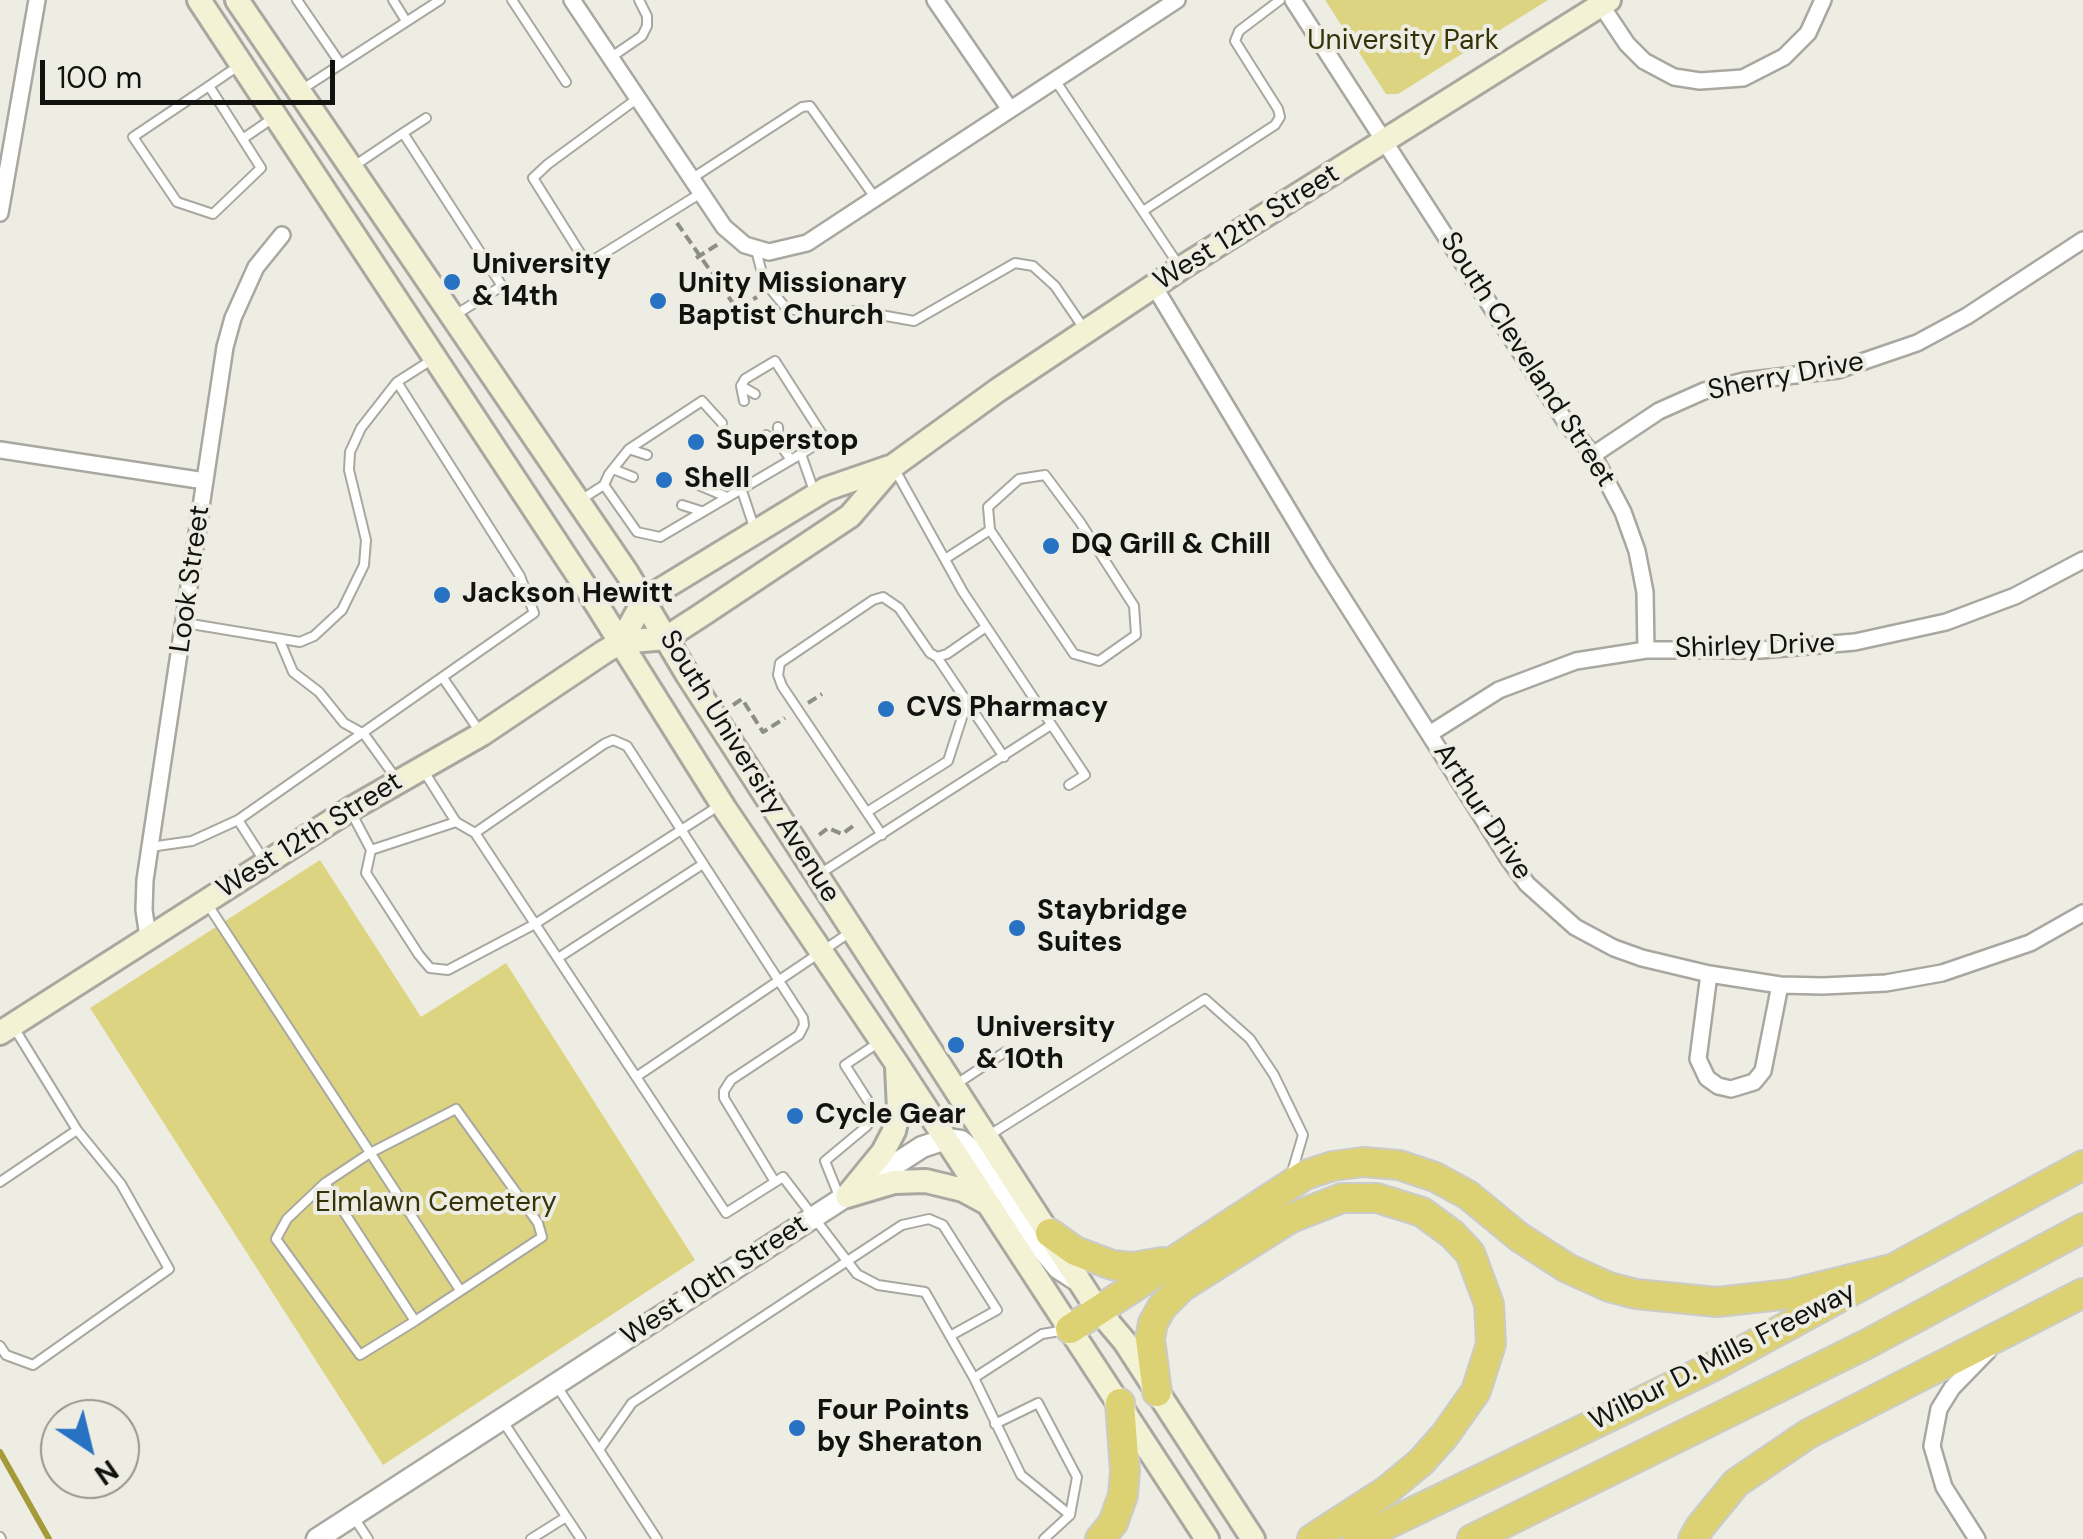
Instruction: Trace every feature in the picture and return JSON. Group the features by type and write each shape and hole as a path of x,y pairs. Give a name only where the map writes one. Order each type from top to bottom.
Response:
{"highway":[{"path":"1070,1329 1305,1175 1348,1164 1379,1162 1418,1170 1468,1195 1519,1237 1567,1268 1610,1286 1659,1298 1717,1302 1790,1294 1896,1268"},
{"name":"Wilbur D. Mills Freeway","path":"1357,1539 1714,1366 2083,1166"},
{"path":"1157,1392 1150,1338 1162,1306 1182,1287 1291,1218 1342,1198 1378,1198 1422,1212 1452,1234 1470,1253 1489,1304 1491,1344 1476,1391 1445,1436 1420,1462 1314,1538"},
{"name":"Wilbur D. Mills Freeway","path":"1472,1539 1867,1344 2083,1228"},
{"path":"1050,1233 1075,1251 1112,1264 1133,1267 1178,1258"},
{"path":"1694,1539 1736,1483 1763,1462 1808,1434 2083,1293"},
{"path":"1100,1539 1113,1523 1123,1494 1120,1403"}],"main road":[{"name":"South University Avenue","path":"199,0 621,642 722,804 991,1206 1207,1539"},
{"name":"South University Avenue","path":"236,0 644,600 1098,1310 1125,1342 1253,1539"},
{"name":"West 12th Street","path":"621,642 666,638 850,516 893,466 1086,331 1605,2"},
{"name":"West 12th Street","path":"6,1029 350,810 482,734 621,642 644,600 815,495 893,466"},
{"path":"844,1198 883,1152 894,1131 899,1110 897,1064"},
{"path":"844,1198 894,1182 926,1180 964,1190 991,1206"}],"street":[{"path":"0,212 37,0"},
{"path":"572,0 732,236 756,249 778,252 808,243 1177,0"},
{"path":"935,0 1009,108"},
{"name":"South Cleveland Street","path":"1293,0 1568,424 1593,455 1623,512 1636,551 1645,592 1646,650"},
{"path":"1605,2 1620,35 1644,61 1674,77 1700,82 1743,78 1784,57 1808,33 1823,0"},
{"name":"Look Street","path":"148,937 144,910 150,847 225,348 233,318 256,267 282,235"},
{"name":"Sherry Drive","path":"1593,455 1660,411 1704,391 1744,381 1838,370 1917,344 1968,316 2083,240"},
{"name":"Arthur Drive","path":"1154,286 1321,564 1508,858 1550,907 1575,926 1614,948 1708,974 1780,985 1886,983 1942,973 2030,944 2083,913"},
{"path":"0,450 204,481"},
{"name":"Shirley Drive","path":"1431,734 1499,690 1576,661 1646,650 1761,650 1855,642 1946,622 2015,596 2083,560"},
{"path":"1708,974 1698,1058 1707,1078 1731,1090 1743,1088 1763,1071 1780,985"},
{"path":"946,1138 976,1151 1042,1249 1058,1268 1081,1282"},
{"name":"West 10th Street","path":"316,1539 922,1147 946,1138"},
{"path":"1978,1539 1944,1486 1932,1446 1934,1427 1939,1409 1952,1388 2004,1334"}],"lane":[{"path":"298,0 340,64"},
{"path":"392,0 406,21"},
{"path":"297,92 440,0"},
{"path":"512,0 566,82"},
{"path":"610,58 642,36 647,16 639,0"},
{"path":"1143,211 1275,125 1280,117 1278,108 1236,41 1238,30 1280,0"},
{"path":"209,86 261,168 214,214 177,202 133,136 242,63"},
{"path":"1055,80 1181,268"},
{"path":"638,98 533,178 587,264 670,212 725,158 802,106 810,106 876,200"},
{"path":"244,138 276,115"},
{"path":"350,169 426,118"},
{"path":"404,133 502,286 451,317"},
{"path":"756,249 764,281 786,308 809,313 858,311 914,321 1015,263 1034,266 1055,286 1086,331"},
{"path":"186,623 300,642 314,636 342,610 364,564 366,540 350,470 350,452 360,428 397,382 434,358"},
{"path":"604,485 638,532 660,537 825,439 775,360 745,379 741,386 744,400"},
{"path":"150,847 192,841 238,820 534,613 520,576 397,382"},
{"path":"741,386 755,394"},
{"path":"578,502 604,485 629,448 702,402 722,423"},
{"path":"778,426 779,442"},
{"path":"766,435 779,442 791,460"},
{"path":"629,448 647,455"},
{"path":"800,454 815,495"},
{"path":"893,466 986,627 1084,775 1069,786"},
{"path":"613,469 633,477"},
{"path":"1045,475 1134,606 1136,635 1099,661 1074,654 990,530 988,507 1019,479 1045,475"},
{"path":"696,484 728,498"},
{"path":"742,490 756,531"},
{"path":"682,505 701,511"},
{"path":"944,559 990,530"},
{"path":"882,835 778,675 780,663 872,600 882,598 899,608 930,653 938,657 1004,757"},
{"path":"938,657 986,627"},
{"path":"280,641 293,672 319,692 344,723 364,734 398,781"},
{"path":"443,678 482,734"},
{"path":"866,812 948,761 967,702"},
{"path":"817,875 1052,725"},
{"path":"475,832 613,740 627,746 803,1018 804,1025 798,1034 731,1080 724,1098 775,1182"},
{"path":"422,768 456,822 475,832 726,1213 783,1177 857,1274 878,1286 926,1292 1021,1475 1070,1515"},
{"path":"350,810 371,850 366,873 430,968 448,970 535,924 722,804"},
{"path":"238,820 266,863"},
{"path":"371,850 456,822"},
{"path":"558,958 702,864"},
{"path":"205,902 460,1290"},
{"path":"636,1077 853,930"},
{"path":"988,1136 1206,999 1250,1038 1274,1075 1302,1135 1287,1186"},
{"path":"0,1346 6,1355 33,1365 169,1270 121,1184 77,1130 6,1029"},
{"path":"844,1198 825,1161 866,1126 870,1104 845,1064 881,1040"},
{"path":"956,1085 1005,1052"},
{"path":"456,1108 538,1223 542,1237 360,1354 276,1239 287,1219 325,1183 370,1153 456,1108"},
{"path":"0,1182 77,1130"},
{"path":"325,1183 415,1320"},
{"path":"600,1450 632,1403 902,1225 929,1219 943,1225 997,1310 950,1336"},
{"path":"974,1378 1042,1334 1070,1329"},
{"path":"556,1384 657,1539"},
{"path":"995,1424 1038,1402 1077,1478 1070,1515 1044,1539"},
{"path":"502,1419 580,1539"},
{"path":"353,1516 368,1539"},
{"path":"532,1539 566,1517"}],"path":[{"path":"670,212 697,257 737,309"},
{"path":"697,257 724,241"},
{"path":"715,323 757,297"},
{"path":"808,703 822,694"},
{"path":"734,705 742,699 763,732 788,716"},
{"path":"819,834 828,828 842,834 856,824"}],"green space":[{"name":"University Park","path":"1325,0 1548,0 1398,94 1386,94"},
{"name":"Elmlawn Cemetery","path":"320,860 421,1017 506,963 695,1260 383,1465 90,1008"}],"waterway":[{"path":"0,1452 49,1539"}],"place":[{"name":"University & 14th","path":"452,282"},
{"name":"Unity Missionary Baptist Church","path":"658,301"},
{"name":"Superstop","path":"696,442"},
{"name":"Shell","path":"664,480"},
{"name":"DQ Grill & Chill","path":"1051,546"},
{"name":"Jackson Hewitt","path":"442,595"},
{"name":"CVS Pharmacy","path":"886,709"},
{"name":"Staybridge Suites","path":"1017,928"},
{"name":"University & 10th","path":"956,1045"},
{"name":"Cycle Gear","path":"795,1116"},
{"name":"Four Points by Sheraton","path":"797,1428"}]}
